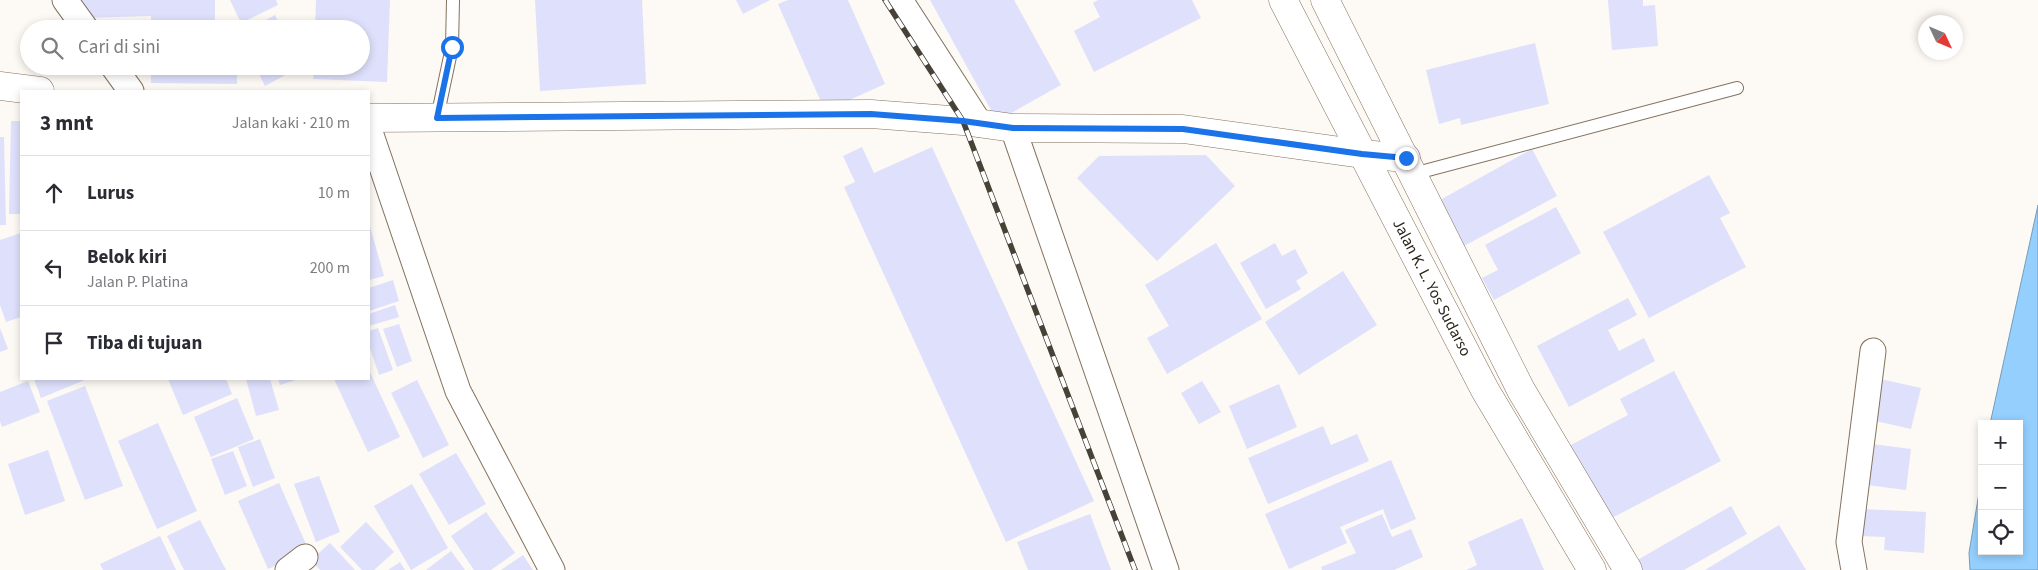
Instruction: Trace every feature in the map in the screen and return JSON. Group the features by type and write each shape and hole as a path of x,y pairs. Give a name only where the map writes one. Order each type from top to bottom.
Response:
{"main road":[{"name":"Jalan K. L. Yos Sudarso","path":"1283,0 1485,390 1592,570"},
{"name":"Jalan K. L. Yos Sudarso","path":"1325,0 1521,390 1628,570"},
{"path":"0,86 32,90"},
{"path":"370,118 871,114 1013,128 1183,129 1362,154 1410,166"}],"street":[{"path":"65,0 79,20"},
{"path":"900,0 980,124"},
{"path":"119,75 130,90"},
{"path":"1013,128 1166,570"},
{"path":"370,132 458,391 552,570"},
{"path":"1854,570 1850,542 1874,351"}],"lane":[{"path":"437,118 452,47 453,0"},
{"path":"1410,166 1737,88"}],"water":[{"path":"2038,205 2038,570 1970,570 1969,553 1978,499 1978,555 2023,555 2023,420 1991,420"}],"building":[{"path":"82,0 215,0 215,20 151,20 151,16 83,18"},
{"path":"230,0 276,0 278,5 247,20 240,20"},
{"path":"316,0 390,0 387,82 313,79 313,75 370,75 370,20 315,20"},
{"path":"535,0 642,0 646,84 540,91"},
{"path":"736,0 770,0 743,14"},
{"path":"788,0 848,0 885,84 825,111 778,4"},
{"path":"930,0 1014,0 1061,85 997,121"},
{"path":"1098,0 1192,0 1201,18 1094,72 1074,31 1100,17 1093,3"},
{"path":"1608,0 1643,0 1643,6 1655,5 1658,46 1612,50"},
{"path":"275,15 278,20 266,20"},
{"path":"1535,43 1549,104 1461,125 1460,118 1439,124 1426,70"},
{"path":"151,75 237,75 237,84 151,83"},
{"path":"260,75 285,75 265,86"},
{"path":"11,121 20,121 20,214 9,214"},
{"path":"0,137 4,137 6,225 0,225"},
{"path":"862,147 874,173 932,147 1094,501 1006,542 844,187 855,182 843,156"},
{"path":"1532,149 1557,196 1464,246 1440,200"},
{"path":"1206,155 1235,186 1157,261 1077,178 1099,156"},
{"path":"1709,175 1730,213 1720,218 1746,267 1649,318 1603,232"},
{"path":"1556,207 1581,253 1494,300 1482,278 1498,270 1485,245"},
{"path":"370,227 384,276 370,280"},
{"path":"20,233 20,317 6,322 0,305 0,240"},
{"path":"1216,243 1262,319 1167,374 1147,338 1169,326 1145,285"},
{"path":"1275,243 1282,256 1295,249 1308,273 1296,281 1301,289 1266,309 1240,263"},
{"path":"1343,271 1377,325 1299,375 1265,322"},
{"path":"393,280 399,301 370,311 370,288"},
{"path":"1628,298 1637,315 1608,330 1619,351 1644,338 1655,361 1569,407 1537,346"},
{"path":"395,305 399,317 370,326 370,314"},
{"path":"399,324 412,361 397,367 383,329"},
{"path":"0,328 8,349 0,352"},
{"path":"378,328 393,370 379,375 370,348 370,331"},
{"path":"1674,371 1721,461 1608,520 1569,446 1628,415 1620,399"},
{"path":"370,372 400,437 368,452 334,380 370,380"},
{"path":"1876,378 1921,388 1911,429 1867,419"},
{"path":"34,380 85,380 41,398"},
{"path":"168,380 226,380 232,394 183,415"},
{"path":"246,380 270,380 279,410 256,416"},
{"path":"278,380 296,380 280,385"},
{"path":"417,380 449,445 423,458 391,393"},
{"path":"28,381 40,412 2,427 0,421 0,392"},
{"path":"1202,381 1221,412 1199,424 1181,393"},
{"path":"1279,384 1297,427 1247,449 1229,406"},
{"path":"85,386 123,486 85,500 47,401"},
{"path":"237,398 254,439 211,457 194,417"},
{"path":"158,423 197,511 157,529 118,441"},
{"path":"1323,426 1331,445 1357,434 1369,461 1268,504 1248,458"},
{"path":"260,439 275,478 253,487 238,447"},
{"path":"1872,444 1911,449 1906,490 1867,485"},
{"path":"48,450 65,501 25,515 8,464"},
{"path":"233,451 247,486 225,495 211,459"},
{"path":"456,453 486,504 449,525 419,474"},
{"path":"1391,460 1416,519 1391,530 1383,509 1340,527 1347,543 1289,569 1265,514"},
{"path":"319,476 340,532 316,542 294,484"},
{"path":"279,483 309,551 268,569 238,501"},
{"path":"412,484 448,548 411,570 374,506"},
{"path":"1731,506 1747,534 1684,570 1638,570 1634,562"},
{"path":"1862,509 1926,512 1924,553 1884,550 1885,537 1860,536"},
{"path":"486,512 515,553 491,570 474,570 451,536"},
{"path":"1090,514 1111,570 1028,570 1017,542"},
{"path":"1382,514 1392,537 1411,529 1423,557 1394,570 1322,570 1321,567 1356,553 1345,530"},
{"path":"1522,518 1544,570 1466,570 1477,565 1468,542"},
{"path":"200,520 226,570 184,570 167,536"},
{"path":"366,522 394,552 374,570 362,570 340,547"},
{"path":"1779,525 1806,570 1705,570"},
{"path":"160,536 176,570 103,570 100,564"},
{"path":"330,543 355,570 320,570 311,560"},
{"path":"451,551 465,570 426,570"},
{"path":"523,555 533,570 501,570"},
{"path":"400,562 405,570 388,570"}],"railway":[{"path":"885,0 963,121 1135,570"}],"route":[{"path":"452,47 437,118 871,114 963,121 1013,128 1183,129 1362,154 1406,158"}]}
